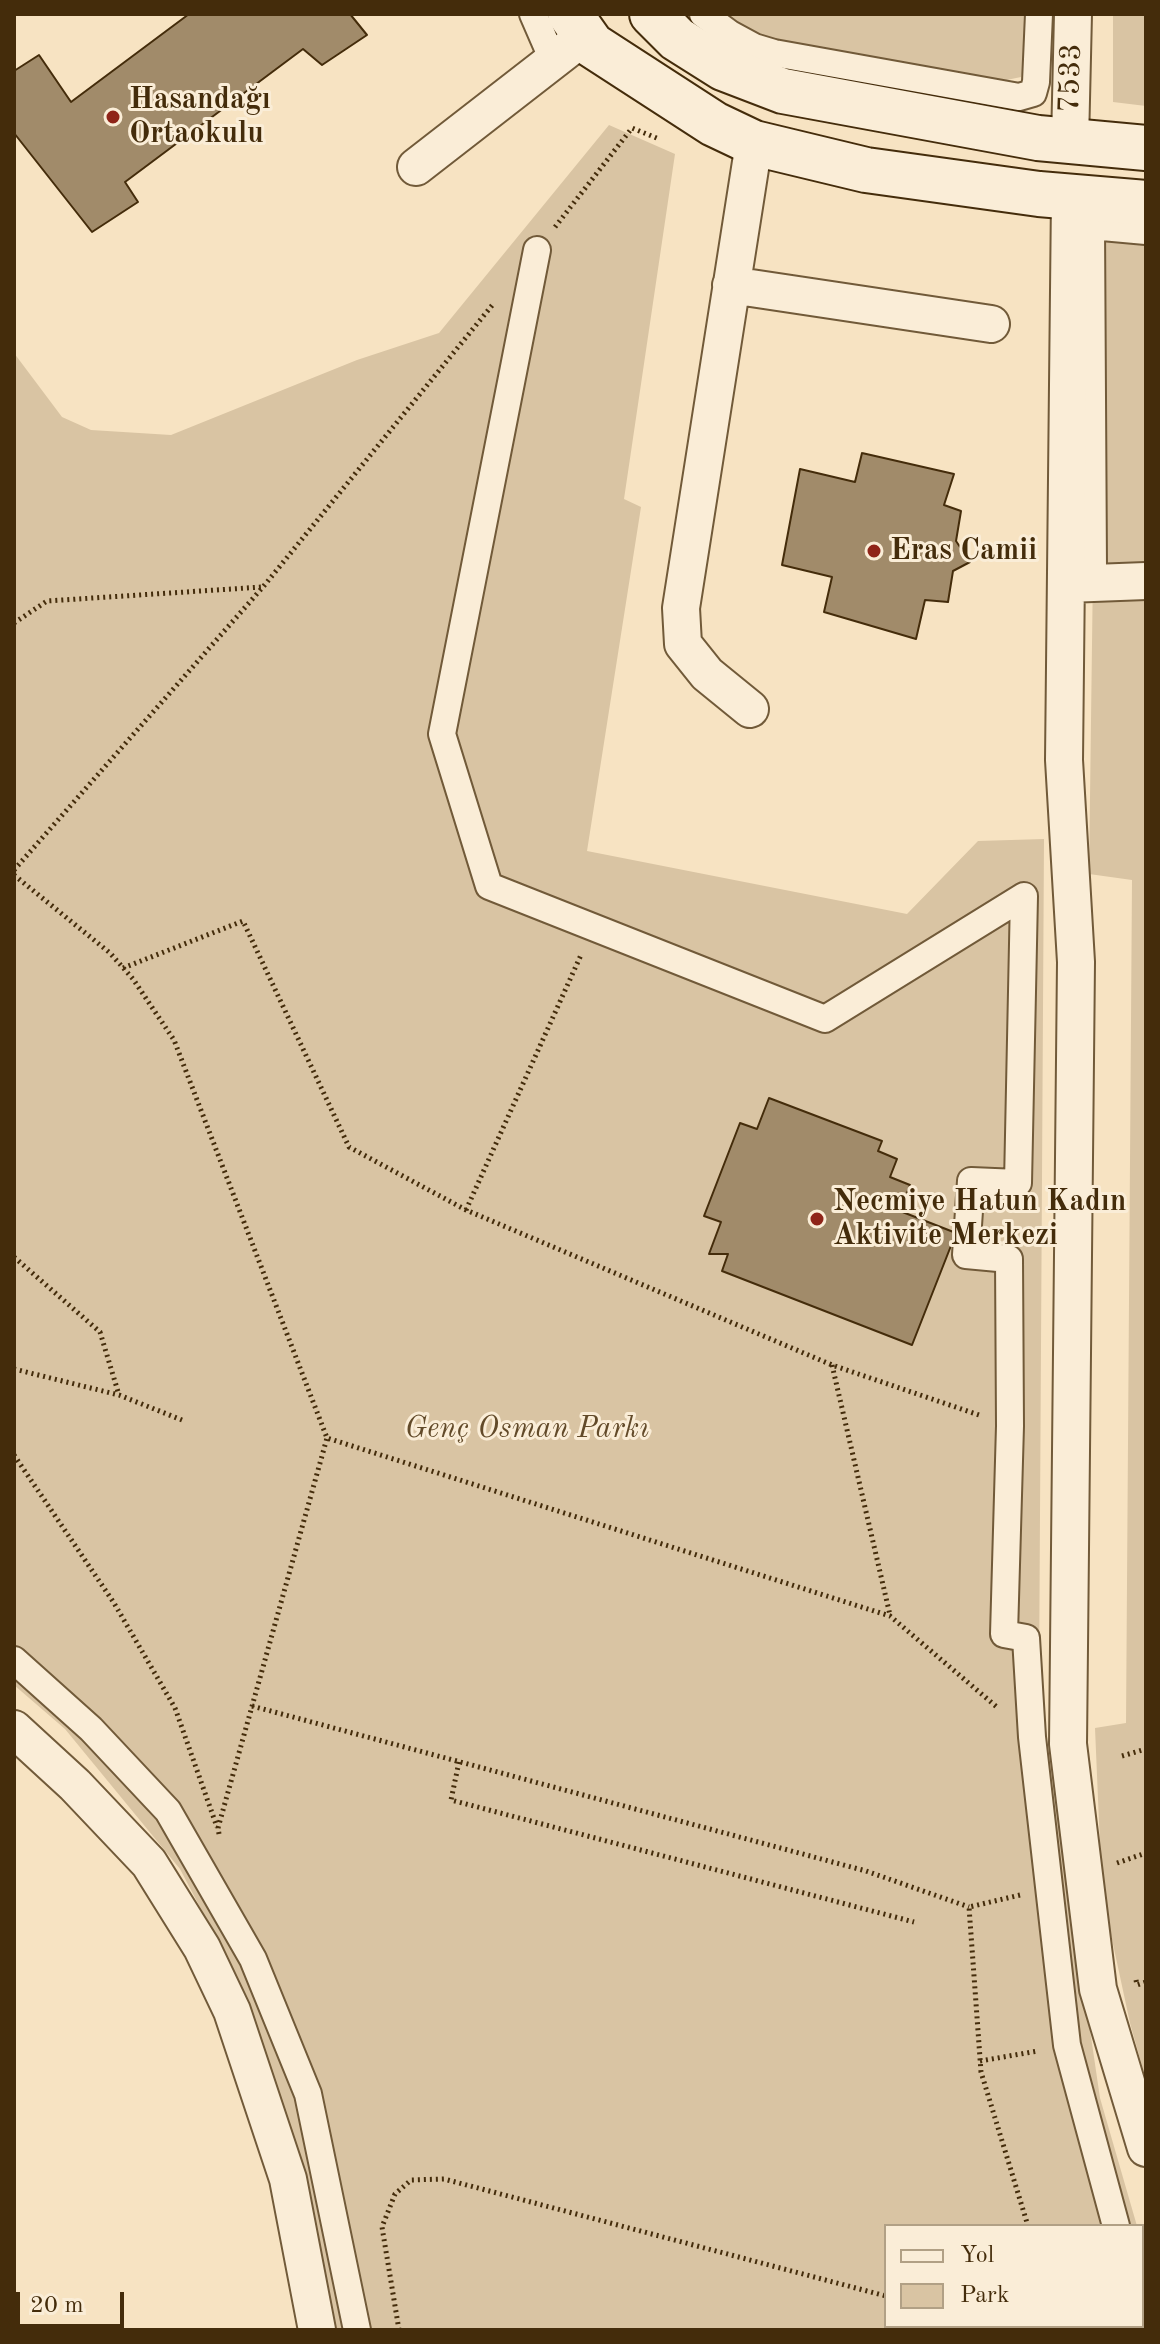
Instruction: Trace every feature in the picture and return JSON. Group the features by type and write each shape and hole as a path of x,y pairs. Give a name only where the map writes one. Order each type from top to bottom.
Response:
{"main road":[{"path":"652,14 677,39 723,68 783,91 1070,142 1146,148"},
{"path":"570,36 592,45 702,116 754,143 866,170 1070,197 1146,203"}],"street":[{"path":"416,167 570,36 533,14"},
{"path":"703,14 730,34 754,47 774,53 1019,97 1033,93 1036,82 1039,14"},
{"name":"7533","path":"1070,142 1073,14"},
{"path":"750,709 707,674 683,644 681,608 754,143"},
{"path":"1070,197 1080,576"},
{"path":"1146,231 1091,226 1080,576 1064,760 1076,962 1068,1744 1098,1989 1146,2148"},
{"path":"537,250 442,734 489,886 825,1019 1024,896 1018,1183 971,1181 966,1255 1009,1259 1010,1426 1004,1634 1026,1638 1032,1737 1067,2045 1115,2224"},
{"path":"731,285 991,324"},
{"path":"1080,576 1146,581"},
{"path":"14,1660 91,1729 168,1811 253,1959 308,2094 357,2330"},
{"path":"14,1729 75,1785 149,1863 202,1948 232,2011 288,2179 317,2330"}],"path":[{"path":"537,250 632,128 661,140"},
{"path":"218,1828 327,1438 174,1040 110,953 14,873 263,587 498,298"},
{"path":"14,623 47,601 263,587"},
{"path":"123,968 243,921 349,1147 466,1210 832,1365 1010,1426"},
{"path":"466,1210 593,928"},
{"path":"14,1257 100,1332 119,1395"},
{"path":"832,1365 890,1616"},
{"path":"14,1369 119,1395 182,1420"},
{"path":"327,1438 890,1616 1032,1737"},
{"path":"14,1455 114,1603 175,1708 218,1828 220,1842"},
{"path":"252,1706 866,1871 969,1907 1050,1890"},
{"path":"1122,1756 1146,1749"},
{"path":"459,1762 451,1800 914,1922"},
{"path":"1114,1864 1146,1853"},
{"path":"969,1907 980,2061 1027,2224"},
{"path":"1137,1985 1146,1982"},
{"path":"980,2061 1067,2045"},
{"path":"399,2330 382,2227 395,2194 411,2180 444,2179 884,2295"}],"green space":[{"path":"714,14 1026,14 1025,66 1021,77 992,83 785,47"},
{"path":"1113,14 1146,14 1146,106 1113,102"},
{"name":"Genç Osman Parkı","path":"609,125 675,154 624,499 641,507 587,851 907,914 978,841 1044,839 1039,1683 1100,2098 1136,2224 884,2224 884,2328 1144,2328 1144,2250 1146,2330 336,2330 290,2136 237,1978 180,1869 65,1729 14,1685 14,353 62,417 91,430 171,435 357,360 439,333"},
{"path":"1091,226 1146,231 1146,2080 1130,2023 1102,1893 1095,1728 1126,1723 1132,880 1089,874 1093,568"}],"building":[{"name":"Hasandağı Ortaokulu","path":"189,14 350,14 367,35 322,65 303,49 125,182 138,202 92,232 14,133 14,71 39,55 71,102"},
{"name":"Eras Camii","path":"862,453 954,474 944,505 961,511 956,541 970,562 953,571 948,602 925,600 916,639 824,612 832,577 782,565 800,469 855,482"},
{"name":"Necmiye Hatun Kadın Aktivite Merkezi","path":"769,1098 882,1141 878,1151 897,1159 890,1177 910,1185 900,1211 956,1233 912,1345 722,1271 728,1254 709,1254 721,1222 704,1216 740,1123 757,1129"}],"place":[{"name":"Hasandağı Ortaokulu","path":"113,117"},
{"name":"Eras Camii","path":"874,551"},
{"name":"Necmiye Hatun Kadın Aktivite Merkezi","path":"817,1219"}]}
